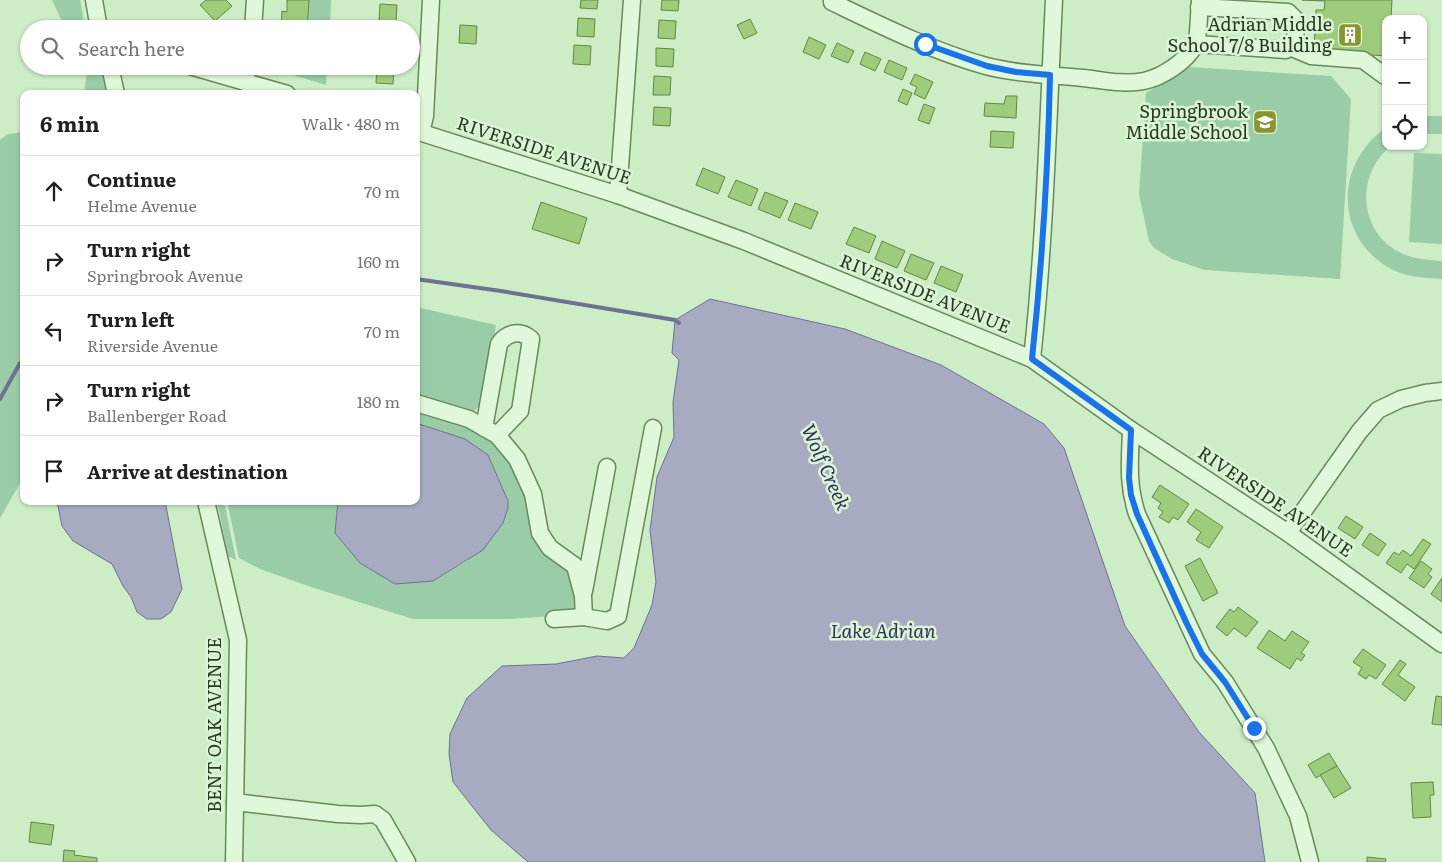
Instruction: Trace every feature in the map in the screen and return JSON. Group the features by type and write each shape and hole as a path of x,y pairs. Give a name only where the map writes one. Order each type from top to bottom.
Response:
{"street":[{"path":"94,0 97,20"},
{"path":"254,20 255,0"},
{"path":"420,127 425,116 431,0"},
{"path":"618,195 632,0"},
{"path":"832,0 867,20 939,50 987,66 1016,72 1124,82 1143,81 1165,73 1181,61 1196,44 1200,4 1287,6 1296,20 1295,44 1292,48 1286,50 1196,44"},
{"path":"1032,359 1040,264 1054,0"},
{"path":"1292,48 1311,56 1363,60 1382,74"},
{"path":"112,75 115,90"},
{"path":"248,75 279,90"},
{"name":"RIVERSIDE AVENUE","path":"420,132 618,195 744,242 1032,359 1131,430 1288,533 1442,644"},
{"path":"511,333 527,335 531,339 520,410 490,432 499,344 503,338 511,333"},
{"path":"1288,533 1354,440 1378,410 1401,399 1442,391"},
{"path":"420,404 469,420 490,432 517,459 533,494 540,533 550,548 574,566 583,596"},
{"path":"554,619 584,617 607,621 618,616 653,428"},
{"path":"1131,430 1129,478 1131,495 1137,514 1202,654 1225,682 1266,748 1298,816 1310,862"},
{"path":"584,617 583,596 607,467"},
{"name":"BENT OAK AVENUE","path":"207,505 238,640 234,862"},
{"path":"235,802 338,814 375,814 383,820 407,862"}],"green space":[{"path":"52,0 80,0 84,20 61,20"},
{"path":"309,0 331,0 330,20 308,20"},
{"path":"1189,67 1331,76 1351,99 1340,279 1205,270 1172,259 1154,248 1149,241 1139,194 1146,93"},
{"path":"87,75 104,75 107,90 85,90"},
{"path":"293,75 327,75 326,85"},
{"path":"1427,116 1442,116 1442,134 1427,134"},
{"path":"20,132 20,483 0,518 0,140 8,134"},
{"path":"1382,132 1382,150 1387,150 1380,157 1372,171 1367,185 1366,200 1369,215 1375,229 1384,241 1402,254 1424,260 1442,261 1442,279 1406,275 1393,270 1369,252 1357,235 1350,217 1348,197 1350,178 1358,159 1370,142"},
{"path":"1414,153 1442,154 1442,244 1409,242"},
{"path":"420,308 496,325 483,402 475,410 471,411 420,396"},
{"path":"420,409 471,428 495,440 509,454 530,504 576,579 576,611 569,615 509,619 413,619 311,587 260,569 239,558 228,505 338,505 335,533 433,581 467,561 503,523 508,508 508,501 488,455 420,425"},
{"path":"218,505 225,505 236,560 228,556"}],"water":[{"name":"Lake Adrian","path":"710,299 845,329 941,365 1044,424 1064,448 1125,626 1199,732 1255,793 1265,862 528,862 491,830 453,782 449,754 450,734 467,698 502,666 556,664 597,656 624,658 634,648 652,605 656,582 650,530 657,477 674,437 673,402 679,360 672,353 675,320"},
{"path":"420,424 465,439 488,455 508,501 508,508 503,523 483,550 433,581 395,584 360,563 335,533 338,505 420,505"},
{"path":"58,505 166,505 182,589 171,612 161,619 147,619 137,612 131,597 112,564 73,541 62,526"}],"building":[{"path":"206,0 226,0 232,6 214,20 200,5"},
{"path":"287,0 309,0 308,20 282,20 282,11 287,12"},
{"path":"581,0 598,0 597,9 580,8"},
{"path":"662,0 679,0 678,11 661,10"},
{"name":"Adrian Middle School 7/8 Building","path":"1302,0 1392,0 1391,15 1382,15 1382,56 1314,51 1316,10 1324,10 1325,1"},
{"path":"380,4 397,5 396,20 379,20"},
{"path":"578,18 595,19 594,37 577,36"},
{"path":"750,19 757,33 744,39 737,25"},
{"path":"659,20 676,21 675,39 658,38"},
{"path":"460,25 477,26 476,44 459,43"},
{"path":"809,37 826,45 819,59 803,52"},
{"path":"837,43 854,51 848,63 831,56"},
{"path":"574,45 591,46 590,65 573,64"},
{"path":"656,48 674,49 673,67 656,66"},
{"path":"865,52 881,59 875,71 860,64"},
{"path":"889,60 907,68 902,80 884,72"},
{"path":"915,74 933,82 925,99 914,94 917,87 910,84"},
{"path":"376,75 394,75 393,84 376,83"},
{"path":"654,76 671,77 670,95 653,95"},
{"path":"903,89 912,93 907,105 898,101"},
{"path":"1006,96 1017,96 1016,118 984,116 985,103 1004,104"},
{"path":"924,104 935,108 929,124 918,120"},
{"path":"654,107 671,108 670,126 653,125"},
{"path":"991,131 1014,132 1013,148 990,147"},
{"path":"703,168 725,177 718,194 696,185"},
{"path":"736,180 758,189 751,206 728,197"},
{"path":"765,192 788,201 780,218 758,209"},
{"path":"541,202 587,218 579,244 532,229"},
{"path":"795,203 818,212 811,229 788,220"},
{"path":"854,227 876,236 869,253 846,244"},
{"path":"882,241 905,251 897,268 875,259"},
{"path":"911,254 934,263 926,280 904,271"},
{"path":"941,266 963,275 956,292 934,283"},
{"path":"1160,485 1189,504 1178,520 1173,517 1169,523 1159,517 1163,512 1158,508 1161,503 1152,497"},
{"path":"1196,509 1223,527 1209,548 1196,540 1201,532 1187,522"},
{"path":"1346,516 1363,527 1355,539 1338,528"},
{"path":"1370,533 1386,544 1378,556 1362,545"},
{"path":"1423,539 1431,544 1414,569 1407,564 1401,573 1386,563 1394,552 1399,555 1403,550 1411,556"},
{"path":"1200,558 1218,593 1203,601 1185,566"},
{"path":"1421,561 1432,569 1428,574 1432,577 1424,588 1409,578"},
{"path":"1442,578 1442,602 1431,594"},
{"path":"1238,607 1258,622 1246,637 1234,628 1227,636 1216,627 1230,609 1234,612"},
{"path":"1269,630 1285,641 1292,631 1309,642 1301,653 1305,655 1301,661 1297,658 1290,669 1257,648"},
{"path":"1363,649 1386,665 1376,679 1369,675 1366,679 1358,674 1362,668 1353,662"},
{"path":"1400,660 1406,664 1398,675 1415,687 1405,701 1382,684"},
{"path":"1436,696 1442,697 1442,725 1432,724"},
{"path":"1329,753 1337,766 1316,778 1308,765"},
{"path":"1337,766 1351,788 1334,798 1320,775"},
{"path":"1433,782 1434,795 1430,795 1431,817 1413,818 1411,783"},
{"path":"31,822 54,825 51,845 29,842"},
{"path":"64,850 75,851 74,855 97,858 97,862 63,862"},
{"path":"1367,857 1386,859 1385,862 1367,862"}],"waterway":[{"name":"Wolf Creek","path":"420,280 675,320 679,323"},
{"name":"Wolf Creek","path":"0,399 20,363"}],"place":[{"name":"Adrian Middle School 7/8 Building","path":"1350,35"},
{"name":"Springbrook Middle School","path":"1265,122"}],"route":[{"path":"925,44 987,66 1016,72 1050,75 1049,130 1037,313 1032,359 1131,430 1129,478 1131,495 1137,514 1202,654 1225,682 1254,728"}]}
